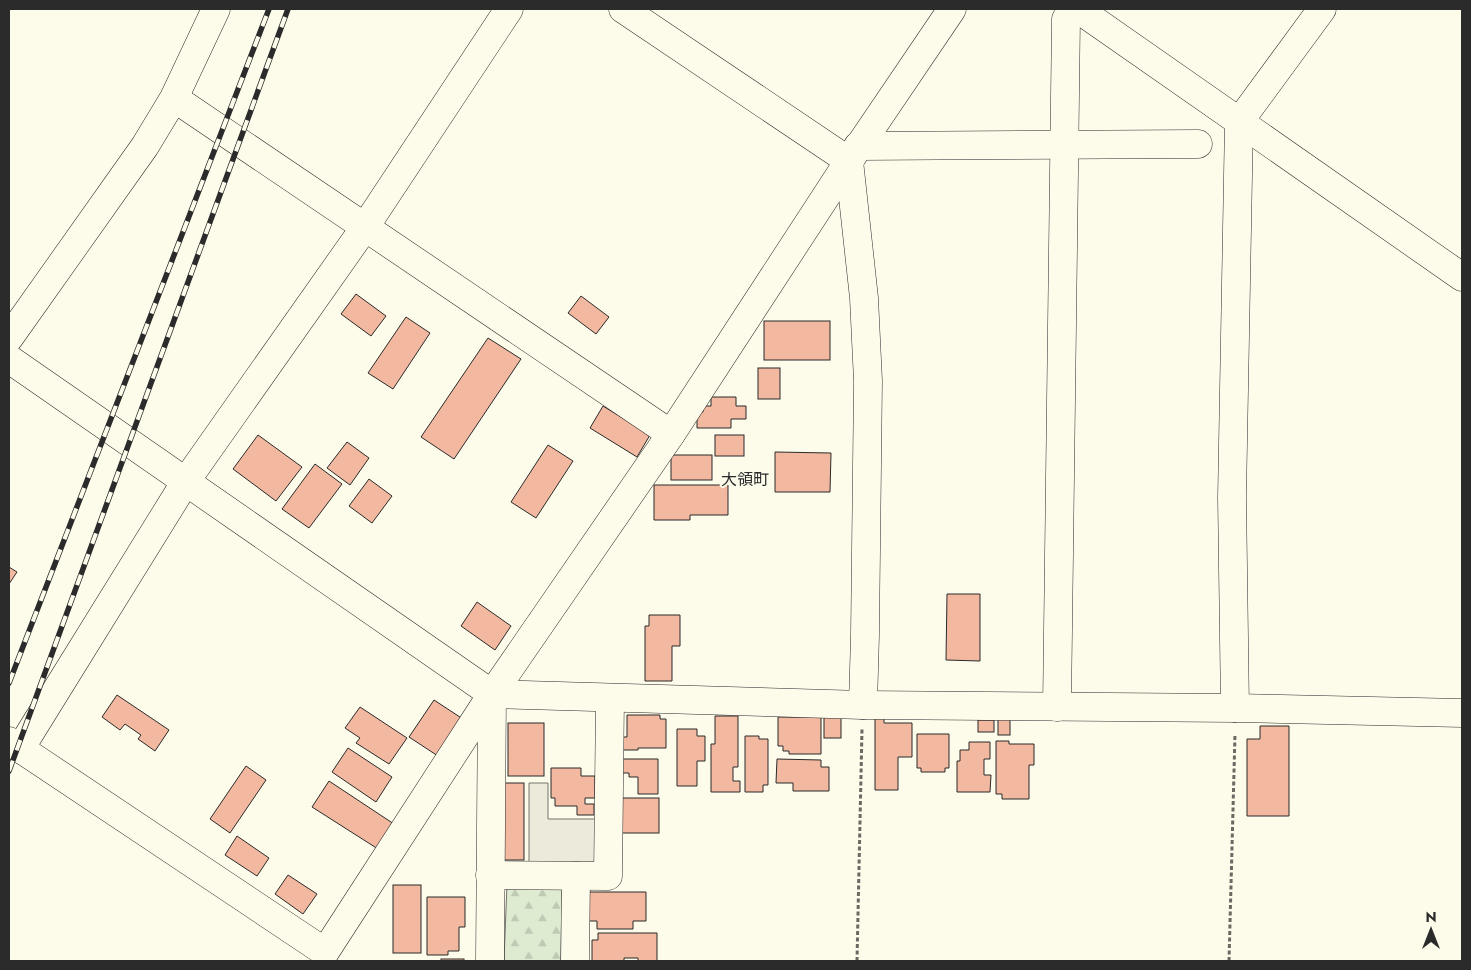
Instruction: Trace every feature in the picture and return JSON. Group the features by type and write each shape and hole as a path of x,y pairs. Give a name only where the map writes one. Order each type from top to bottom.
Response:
{"street":[{"path":"9,338 145,146 174,98 216,9"},
{"path":"509,9 365,227 186,482 14,745 325,952 492,694 671,434 853,154 952,9"},
{"path":"624,9 853,154 1064,146 1198,144"},
{"path":"1058,707 1066,19 1073,9"},
{"path":"1078,9 1462,277"},
{"path":"1235,708 1232,497 1239,122 1322,9"},
{"path":"174,98 671,434"},
{"path":"853,154 868,381 863,705"},
{"path":"9,358 492,694 863,705 1462,712"},
{"path":"490,961 492,694"},
{"path":"490,875 608,876 610,698"},
{"path":"575,961 576,876"}],"path":[{"path":"857,961 863,705"},
{"path":"1229,961 1235,708"}],"green space":[{"path":"507,884 562,884 561,961 504,961"}],"shaded area":[{"path":"529,783 548,783 548,819 604,819 604,866 529,866"}],"building":[{"path":"356,294 386,316 371,336 341,314"},
{"path":"581,296 609,317 596,334 568,313"},
{"path":"406,317 430,333 393,389 368,373"},
{"path":"764,321 830,321 830,360 764,360"},
{"path":"488,338 521,359 454,459 421,437"},
{"path":"758,368 780,368 780,399 758,399"},
{"path":"711,397 736,397 736,406 746,406 746,419 731,419 731,428 697,428 697,412 703,412 703,406 711,406"},
{"path":"603,406 650,435 637,457 590,428"},
{"path":"258,435 302,467 276,501 233,469"},
{"path":"715,435 744,435 744,456 715,456"},
{"path":"347,442 369,458 350,485 327,468"},
{"path":"548,445 573,461 536,518 511,502"},
{"path":"775,452 831,453 830,492 775,492"},
{"path":"671,455 712,455 712,480 671,480"},
{"path":"315,464 342,484 309,528 282,509"},
{"path":"369,479 392,496 372,523 349,506"},
{"path":"654,485 728,485 728,515 690,515 690,520 654,520"},
{"path":"9,567 17,572 9,584"},
{"path":"947,594 980,594 980,661 946,660"},
{"path":"477,602 511,626 495,650 461,626"},
{"path":"649,615 680,615 680,646 672,646 672,681 645,681 645,626 649,626"},
{"path":"117,695 169,730 155,751 138,739 141,735 125,724 120,730 102,717"},
{"path":"434,700 466,721 441,758 409,737"},
{"path":"360,707 407,738 389,764 356,743 360,738 345,728"},
{"path":"627,715 660,715 660,719 666,719 666,748 620,750 620,737 627,737"},
{"path":"715,716 738,716 738,767 733,767 733,781 740,781 740,792 711,792 711,744 715,744"},
{"path":"778,717 821,717 821,754 789,754 789,751 783,751 783,746 778,746"},
{"path":"824,717 841,717 841,738 824,738"},
{"path":"875,717 884,717 884,723 912,723 912,757 898,757 898,790 875,790"},
{"path":"998,719 1010,719 1010,735 998,735"},
{"path":"978,720 994,720 994,732 978,732"},
{"path":"508,723 544,723 544,776 508,776"},
{"path":"1260,726 1289,726 1289,816 1247,816 1247,739 1260,739"},
{"path":"677,729 697,729 697,736 705,736 705,761 697,761 697,786 677,786"},
{"path":"917,734 949,734 949,768 945,768 945,772 921,772 921,768 917,768"},
{"path":"745,736 759,736 759,739 768,739 768,785 763,785 763,792 745,792"},
{"path":"996,741 1009,741 1009,744 1034,744 1034,765 1029,765 1029,799 1002,799 1002,794 996,794"},
{"path":"969,742 990,742 990,759 984,759 984,775 991,775 990,792 957,792 957,761 960,761 960,750 969,750"},
{"path":"348,748 392,777 376,802 332,772"},
{"path":"622,759 658,759 658,794 638,794 638,777 629,777 629,773 622,773"},
{"path":"777,759 821,760 821,767 829,767 829,791 793,791 793,783 776,783"},
{"path":"246,766 266,780 230,833 210,819"},
{"path":"551,768 581,768 581,776 595,776 595,798 585,798 585,804 594,804 594,815 577,815 577,806 555,806 555,798 551,798"},
{"path":"329,781 394,824 378,849 312,807"},
{"path":"502,783 524,783 524,860 502,860"},
{"path":"618,798 659,798 659,833 618,833"},
{"path":"237,836 269,858 257,876 225,855"},
{"path":"288,875 317,894 303,914 275,894"},
{"path":"393,885 421,885 421,953 393,953"},
{"path":"588,892 646,892 646,921 633,921 633,929 597,929 597,921 588,921"},
{"path":"427,897 465,897 465,927 459,927 459,951 448,951 448,955 427,955"},
{"path":"598,933 657,933 657,961 638,961 638,958 624,958 624,961 592,961 592,940 598,940"},
{"path":"441,959 464,959 464,961 441,961"}],"railway":[{"path":"9,683 269,9"},
{"path":"9,771 288,9"}],"district":[{"name":"大領町","path":"745,479"}]}
